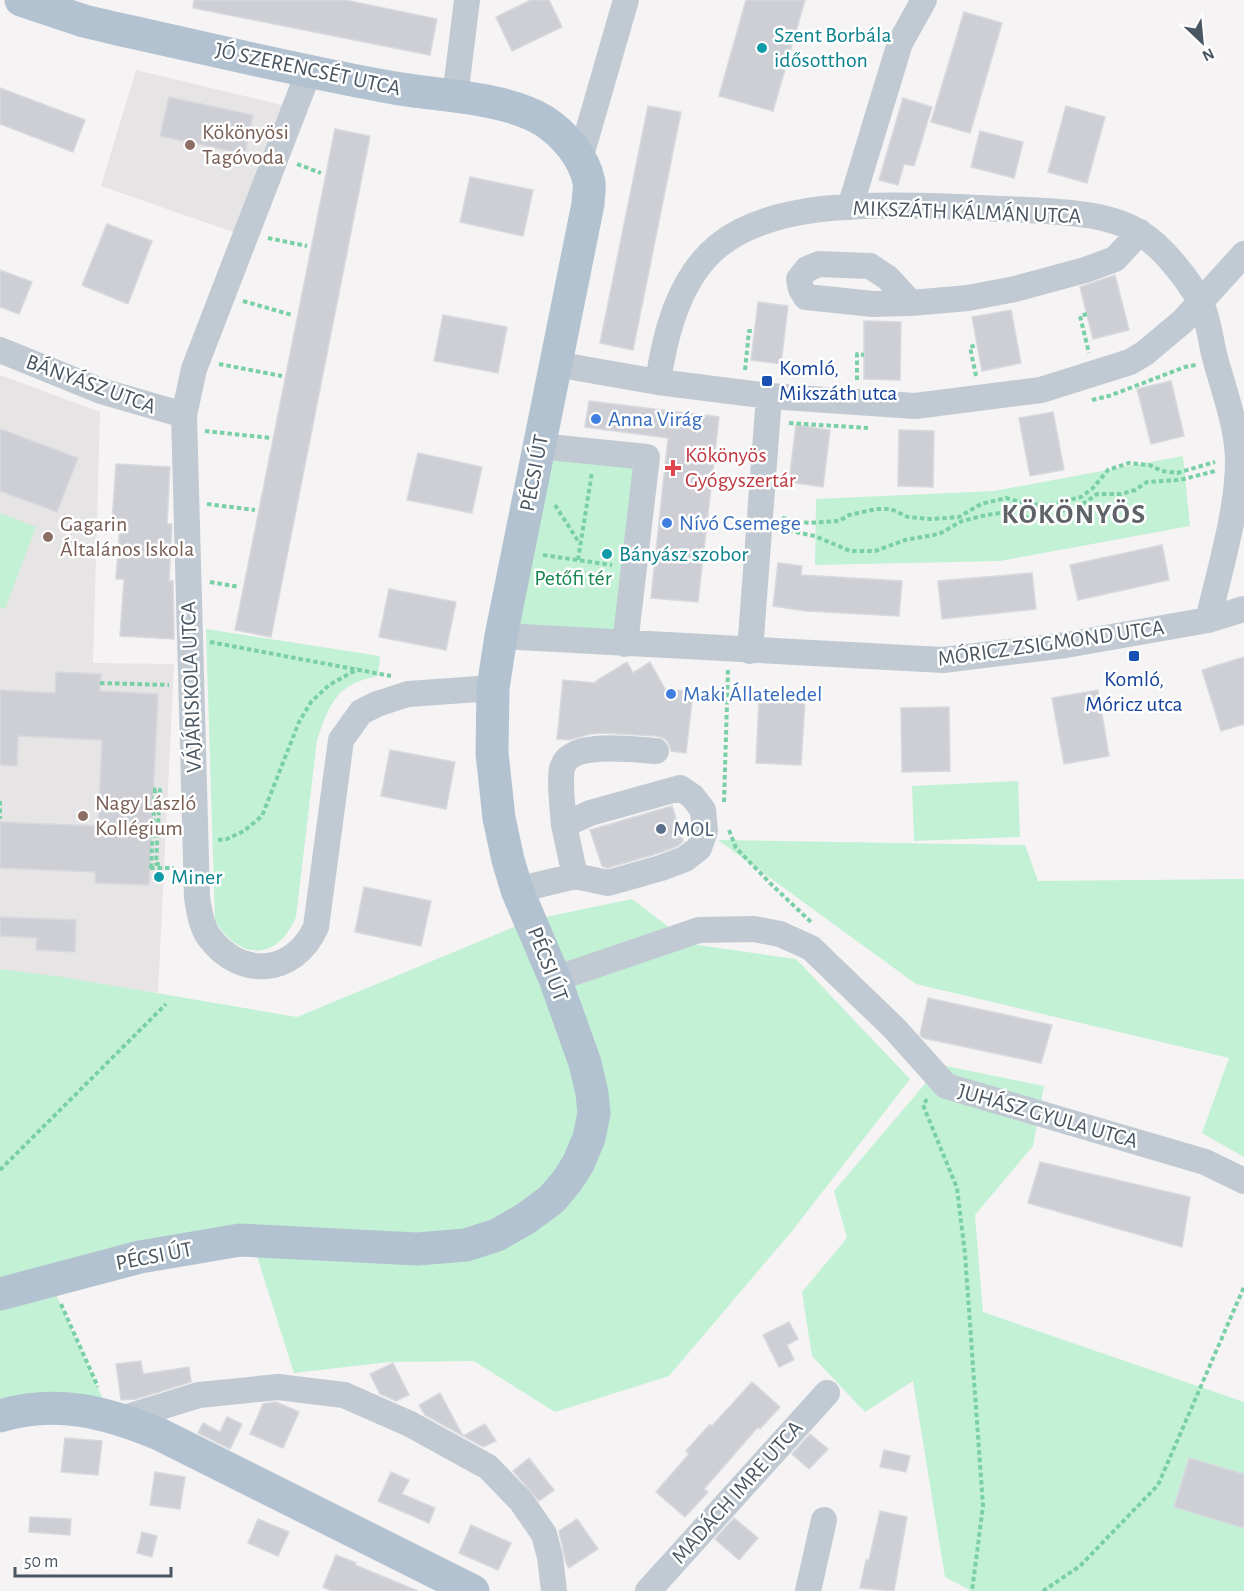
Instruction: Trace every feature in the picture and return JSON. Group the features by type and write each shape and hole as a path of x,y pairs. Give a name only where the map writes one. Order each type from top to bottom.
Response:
{"main road":[{"name":"JÓ SZERENCSÉT UTCA","path":"21,0 84,21 389,87 492,103 518,110 542,120 563,135 580,159"},
{"name":"PÉCSI ÚT","path":"0,1294 140,1257 240,1240 417,1249 466,1245 497,1235 525,1220 552,1199 578,1164 589,1138 594,1113 592,1093 585,1063 555,979 517,890 508,860 499,818 492,753 493,688 501,636 588,204 589,182 580,159"},
{"path":"0,1416 55,1407 116,1418 159,1434 473,1591"}],"street":[{"path":"455,98 467,0"},
{"path":"580,159 626,0"},
{"path":"850,207 900,43 924,0"},
{"name":"VÁJÁRISKOLA UTCA","path":"309,70 198,360 184,421 197,897 200,916 208,936 229,958 248,965 274,965 297,955 309,942 316,927 341,740 361,712 408,694 493,688"},
{"name":"MIKSZÁTH KÁLMÁN UTCA","path":"658,382 669,330 682,294 694,272 717,247 732,237 771,220 800,213 850,207 915,206 1071,213 1104,218 1140,232 1170,260 1200,302"},
{"path":"911,303 968,298 1015,289 1084,270 1115,259 1140,232"},
{"path":"555,364 658,382 768,409 915,406 1041,390 1130,362 1159,343 1174,330 1244,254"},
{"path":"1200,302 1211,367 1235,436 1238,462 1233,507 1208,620"},
{"path":"1174,330 1211,367"},
{"name":"BÁNYÁSZ UTCA","path":"0,350 184,421"},
{"path":"740,651 760,519 768,409"},
{"path":"539,446 647,457 625,644"},
{"name":"MÓRICZ ZSIGMOND UTCA","path":"501,636 740,651 942,660 1066,645 1208,620 1244,609"},
{"path":"575,876 564,825 561,770 566,760 574,753 595,749 656,751"},
{"path":"517,890 575,876 608,883 661,868 685,859 699,848 705,831 703,810 692,796 680,788 590,813 564,825"},
{"name":"JUHÁSZ GYULA UTCA","path":"555,979 699,930 754,929 780,934 810,948 895,1029 946,1086 1205,1162 1244,1181"},
{"path":"116,1418 210,1393 278,1387 344,1395 410,1424 488,1467 521,1502 544,1534 550,1557 554,1591"},
{"name":"MADÁCH IMRE UTCA","path":"648,1591 827,1393"},
{"path":"808,1591 824,1520"}],"path":[{"path":"247,231 282,242 307,246"},
{"path":"222,296 292,315"},
{"path":"1087,314 1080,315 1090,355"},
{"path":"745,372 749,331 754,331"},
{"path":"976,378 970,347 977,345"},
{"path":"857,383 857,354 864,354"},
{"path":"198,360 282,376"},
{"path":"1086,401 1109,396 1185,367 1196,365 1211,367"},
{"path":"768,409 849,428 871,428"},
{"path":"184,421 216,433 271,438"},
{"path":"579,560 595,452"},
{"path":"760,519 809,524 839,521 849,515 876,509 891,509 908,517 931,519 959,517 981,504 1006,498 1030,505 1052,504 1081,496 1093,488 1108,470 1129,463 1149,465 1162,471 1178,472 1222,460"},
{"path":"760,519 815,536 850,550 874,551 905,540 939,534 962,522 986,515 1008,512 1028,518 1052,514 1083,504 1097,494 1121,494 1135,490 1147,482 1180,480 1222,469"},
{"path":"186,501 255,510"},
{"path":"553,501 581,545"},
{"path":"518,551 634,568"},
{"path":"190,638 391,675 408,694"},
{"path":"724,805 740,651"},
{"path":"195,843 227,839 244,831 262,816 299,722 311,702 329,685 358,669"},
{"path":"100,683 191,686"},
{"path":"155,789 160,790 156,864 161,864 160,868 150,868 155,789"},
{"path":"0,801 0,819"},
{"path":"728,827 736,848 772,886 815,925"},
{"path":"0,1170 166,1004"},
{"path":"938,1076 924,1105 957,1188 965,1254 978,1430 983,1506 972,1591"},
{"path":"50,1281 116,1418"},
{"path":"1043,1591 1080,1566 1158,1485 1244,1287"}],"shaded area":[{"name":"Kökönyösi Tagóvoda","path":"136,70 282,105 233,232 101,186"},
{"name":"Nagy László Kollégium","path":"0,375 100,412 93,663 174,664 158,993 0,969"}],"green space":[{"name":"Petőfi tér","path":"539,446 647,457 625,644 501,636"},
{"path":"1183,456 1190,526 1000,561 815,565 816,499 994,491"},
{"path":"0,513 36,527 5,609 0,607"},
{"path":"206,629 380,656 378,676 353,684 344,690 326,716 317,740 296,917 288,932 279,942 257,951 246,949 235,943 215,921"},
{"path":"1018,781 1020,837 914,841 912,786"},
{"path":"718,840 1025,845 1038,881 1244,879 1244,1157 1202,1133 1229,1058 916,984"},
{"path":"632,899 691,944 796,959 910,1079 792,1231 669,1376 555,1412 474,1361 389,1362 294,1373 248,1228 0,1278 0,969 62,977 297,1017 531,920"},
{"path":"941,1065 1044,1086 1033,1146 975,1215 983,1312 1244,1402 1244,1591 971,1591 945,1577 913,1381 865,1412 812,1356 802,1292 847,1238 834,1191"},
{"path":"50,1281 111,1417 0,1417 0,1298"}],"building":[{"path":"194,0 345,0 437,19 430,55 193,8"},
{"path":"531,0 549,0 562,27 512,51 496,17"},
{"name":"Szent Borbála idősotthon","path":"746,0 805,0 773,111 719,96"},
{"path":"964,12 1002,23 970,133 931,122"},
{"path":"0,88 85,120 73,152 0,124"},
{"path":"169,97 253,115 245,154 160,136"},
{"path":"903,98 932,107 914,166 904,164 898,185 879,180"},
{"path":"648,106 681,112 633,350 600,343"},
{"path":"1066,106 1105,117 1087,183 1048,172"},
{"path":"335,129 370,136 271,637 235,630"},
{"path":"980,131 1023,142 1014,178 971,167"},
{"path":"470,177 533,190 523,236 460,222"},
{"path":"107,224 152,241 128,304 82,285"},
{"path":"0,270 32,282 19,314 0,307"},
{"path":"1115,275 1129,330 1093,339 1080,287"},
{"path":"758,302 788,306 781,364 751,360"},
{"path":"1011,310 1021,363 982,371 972,317"},
{"path":"443,315 507,327 498,373 434,361"},
{"path":"864,321 901,322 900,380 864,379"},
{"path":"1171,381 1184,436 1151,444 1137,389"},
{"path":"589,401 719,417 698,602 651,598 668,438 585,427"},
{"path":"1053,412 1064,470 1030,476 1019,418"},
{"path":"796,425 830,430 823,487 789,482"},
{"path":"0,429 78,458 57,512 0,491"},
{"path":"899,430 934,431 933,487 898,486"},
{"path":"418,453 482,467 472,513 407,500"},
{"path":"116,464 170,467 167,524 172,524 169,581 173,581 174,639 120,636 124,579 116,579 120,523 112,522"},
{"path":"1162,545 1169,580 1078,600 1070,565"},
{"path":"778,563 802,566 801,575 902,581 899,616 806,611 773,606"},
{"path":"1032,573 1036,609 942,619 938,581"},
{"path":"389,589 456,602 446,650 379,637"},
{"path":"1244,657 1244,724 1221,731 1202,670"},
{"path":"627,662 633,673 650,662 665,689 693,692 686,753 671,751 665,739 657,736 602,733 570,740 557,739 563,680 597,683 596,681"},
{"path":"56,672 101,674 100,691 158,694 149,885 95,883 95,872 0,868 0,822 98,826 102,740 18,736 17,766 0,765 0,690 55,693"},
{"path":"1098,690 1109,756 1064,764 1052,698"},
{"path":"759,699 805,701 801,765 756,763"},
{"path":"949,707 950,771 902,772 901,708"},
{"path":"390,750 455,762 446,809 381,796"},
{"path":"672,806 683,841 678,846 607,868 602,866 590,830"},
{"path":"364,887 431,901 421,946 355,932"},
{"path":"0,917 76,920 75,952 36,950 37,938 0,936"},
{"path":"928,998 1052,1025 1041,1063 923,1038 920,1035"},
{"path":"1040,1162 1190,1197 1182,1247 1028,1203"},
{"path":"789,1322 798,1339 787,1345 794,1360 779,1367 763,1335"},
{"path":"141,1361 143,1374 189,1367 191,1382 136,1399 121,1400 116,1364"},
{"path":"393,1363 409,1395 396,1401 380,1394 370,1374"},
{"path":"752,1382 780,1407 760,1429 758,1427 704,1489 708,1492 685,1517 656,1492 689,1454 686,1451"},
{"path":"440,1393 463,1436 425,1415 419,1405"},
{"path":"276,1402 299,1412 283,1448 250,1434 263,1404"},
{"path":"227,1417 242,1424 230,1449 198,1433 203,1423 220,1432"},
{"path":"485,1424 496,1441 483,1447 463,1436"},
{"path":"810,1434 828,1449 809,1469 792,1454"},
{"path":"65,1438 102,1441 98,1475 61,1472"},
{"path":"884,1450 910,1456 906,1472 880,1467"},
{"path":"529,1458 554,1490 539,1501 513,1471"},
{"path":"1189,1458 1244,1474 1244,1528 1174,1507"},
{"path":"155,1472 185,1477 180,1509 150,1505"},
{"path":"391,1472 409,1480 402,1494 435,1508 429,1523 378,1501"},
{"path":"880,1511 907,1517 894,1591 860,1588"},
{"path":"30,1517 71,1519 70,1535 29,1532"},
{"path":"734,1518 758,1538 739,1560 715,1539"},
{"path":"258,1519 289,1532 278,1556 248,1543"},
{"path":"577,1519 598,1549 569,1568 559,1531"},
{"path":"471,1525 511,1543 498,1570 459,1553"},
{"path":"142,1532 157,1536 152,1557 137,1553"},
{"path":"336,1555 418,1591 332,1591 323,1587"}],"place":[{"name":"Szent Borbála idősotthon","path":"762,48"},
{"name":"Kökönyösi Tagóvoda","path":"190,145"},
{"name":"Komló, Mikszáth utca","path":"767,381"},
{"name":"Anna Virág","path":"596,419"},
{"name":"Kökönyös Gyógyszertár","path":"673,468"},
{"name":"Nívó Csemege","path":"667,523"},
{"name":"Gagarin Általános Iskola","path":"48,537"},
{"name":"Bányász szobor","path":"607,554"},
{"name":"Komló, Móricz utca","path":"1134,656"},
{"name":"Maki Állateledel","path":"671,694"},
{"name":"Nagy László Kollégium","path":"83,816"},
{"name":"MOL","path":"661,829"},
{"name":"Miner","path":"159,877"}],"district":[{"name":"KÖKÖNYÖS","path":"1074,515"}]}
